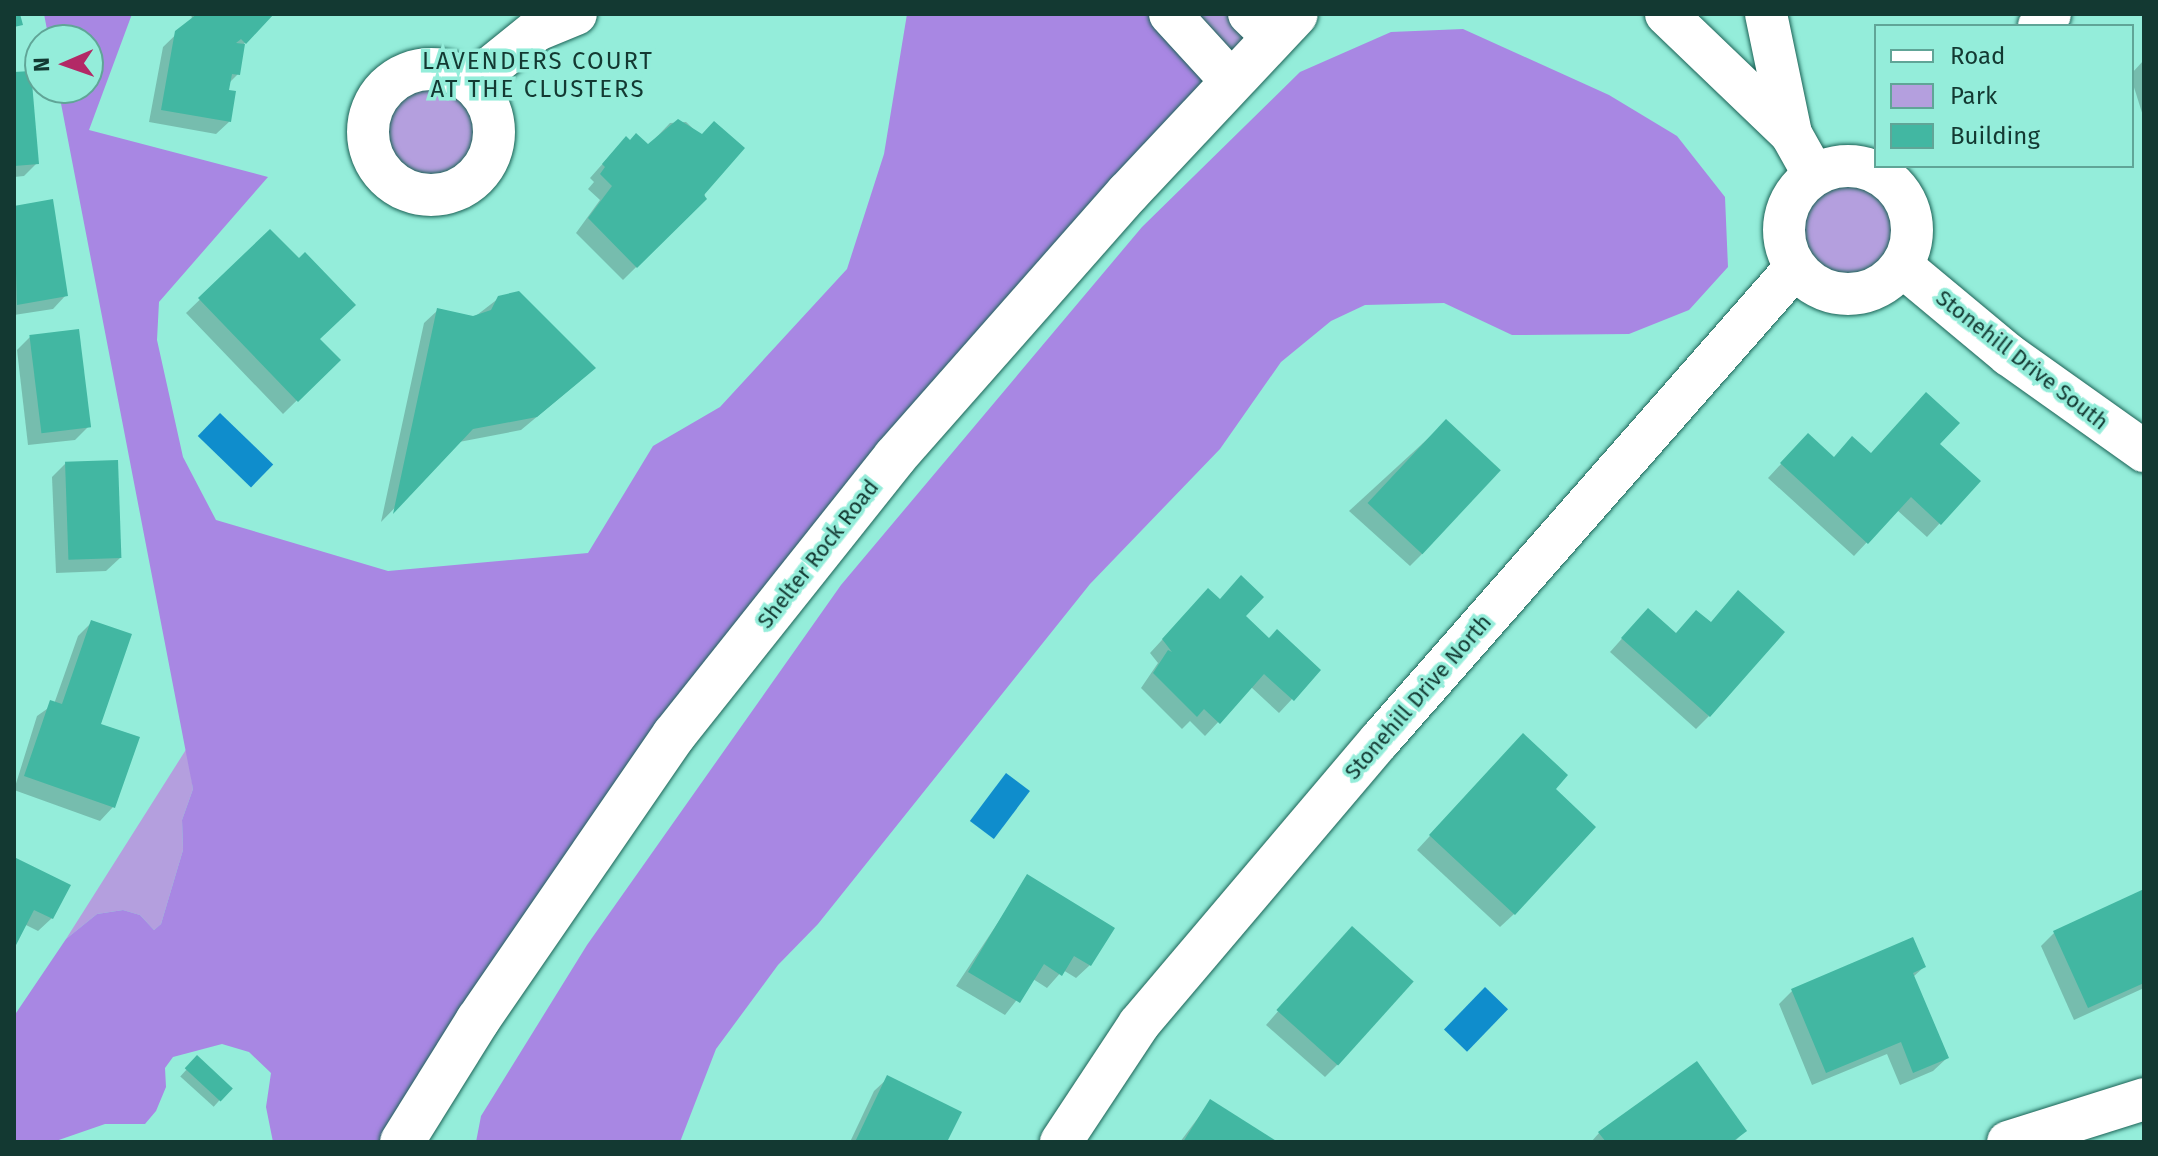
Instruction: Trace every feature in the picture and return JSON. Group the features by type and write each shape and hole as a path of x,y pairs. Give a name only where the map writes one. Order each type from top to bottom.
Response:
{"main road":[{"name":"Shelter Rock Road","path":"402,1142 478,1020 674,735 895,457 1232,82 1273,22"}],"street":[{"path":"471,83 537,30 576,14"},
{"path":"1170,14 1232,82"},
{"path":"1666,14 1791,134 1814,175"},
{"path":"1766,14 1791,134"},
{"path":"1855,166 1902,175 1912,224 1902,266 1869,291 1849,295 1810,283 1795,268 1783,228 1798,189 1814,175 1855,166"},
{"name":"Stonehill Drive South","path":"1902,266 2009,355 2144,451"},
{"name":"Stonehill Drive North","path":"1061,1142 1139,1024 1380,740 1795,268"},
{"path":"2008,1142 2144,1099"}],"green space":[{"path":"1170,14 1249,14 1273,37 1232,82"},
{"path":"431,69 455,74 475,88 489,108 494,132 489,156 475,176 455,190 431,195 407,190 387,176 373,156 368,132 373,108 387,88 407,74"},
{"path":"1848,166 1872,171 1893,185 1907,206 1912,230 1907,254 1893,275 1872,289 1848,294 1824,289 1803,275 1789,254 1784,230 1789,206 1803,185 1824,171"},
{"path":"187,748 193,789 182,820 183,850 161,924 154,930 140,915 123,910 97,914 66,939"}],"shaded area":[{"path":"44,14 132,14 104,90 104,24 46,24"},
{"path":"907,14 1170,14 1232,82 895,457 403,1142 273,1142 266,1107 271,1073 249,1052 222,1044 173,1057 165,1068 166,1087 156,1111 145,1124 105,1124 53,1142 14,1142 14,1016 66,939 97,914 123,910 140,915 154,930 161,924 183,850 182,820 193,789 61,104 99,104 89,130 268,177 159,302 157,340 183,457 216,520 388,571 588,553 653,446 720,407 847,269 884,154"},
{"path":"1463,29 1609,95 1677,136 1725,197 1728,267 1689,310 1629,334 1512,335 1444,303 1365,305 1331,321 1281,362 1220,449 1090,584 818,924 778,965 716,1049 680,1142 476,1142 481,1116 587,945 841,585 1142,227 1300,72 1391,32"}],"water":[{"path":"220,413 273,464 251,487 198,436"},
{"path":"1006,773 1030,791 994,839 970,821"},
{"path":"1485,987 1508,1009 1467,1052 1444,1029"}],"building":[{"path":"14,14 20,14 23,25 14,27"},
{"path":"197,14 274,14 246,44 241,39 236,43 245,44 240,75 232,74 229,90 236,91 231,122 161,110 175,31"},
{"path":"24,71 24,104 34,104 39,164 14,166 14,72"},
{"path":"678,119 702,134 714,121 745,148 704,195 707,199 637,268 588,218 612,186 600,174 605,167 602,164 626,136 630,140 636,133 648,144"},
{"path":"53,199 68,296 17,305 14,206"},
{"path":"270,229 299,258 305,252 356,305 320,339 341,360 298,402 198,298"},
{"path":"519,291 596,368 537,417 473,429 393,514 437,308 473,316 491,310 498,296"},
{"path":"79,329 91,427 41,433 29,335"},
{"path":"1926,392 1960,423 1940,444 1981,481 1941,525 1911,497 1868,544 1780,463 1808,433 1834,457 1852,436 1871,453"},
{"path":"1446,419 1501,470 1422,554 1368,503"},
{"path":"118,460 121,558 68,560 65,462"},
{"path":"1241,575 1264,597 1246,616 1269,638 1277,629 1321,670 1294,701 1264,674 1220,724 1204,709 1197,717 1153,673 1168,650 1172,652 1162,639 1208,588 1220,599"},
{"path":"1738,590 1785,632 1710,717 1621,638 1648,608 1676,633 1696,610 1711,622"},
{"path":"91,620 132,634 101,724 140,737 115,808 24,776 50,700 62,704"},
{"path":"1523,733 1568,775 1556,789 1596,827 1515,915 1429,835"},
{"path":"14,857 71,885 53,919 34,910 14,949"},
{"path":"1027,874 1115,928 1091,966 1074,956 1062,976 1044,964 1020,1003 968,972"},
{"path":"2144,889 2144,983 2088,1008 2053,931"},
{"path":"1352,926 1414,982 1338,1066 1276,1010"},
{"path":"1913,937 1926,967 1913,973 1949,1058 1913,1073 1901,1042 1826,1073 1791,989"},
{"path":"197,1055 233,1088 221,1102 185,1068"},
{"path":"1697,1061 1747,1131 1732,1142 1606,1142 1598,1132"},
{"path":"887,1075 962,1112 947,1142 855,1142"},
{"path":"1210,1099 1278,1142 1183,1142"}],"district":[{"name":"LAVENDERS COURT AT THE CLUSTERS","path":"538,76"}]}
